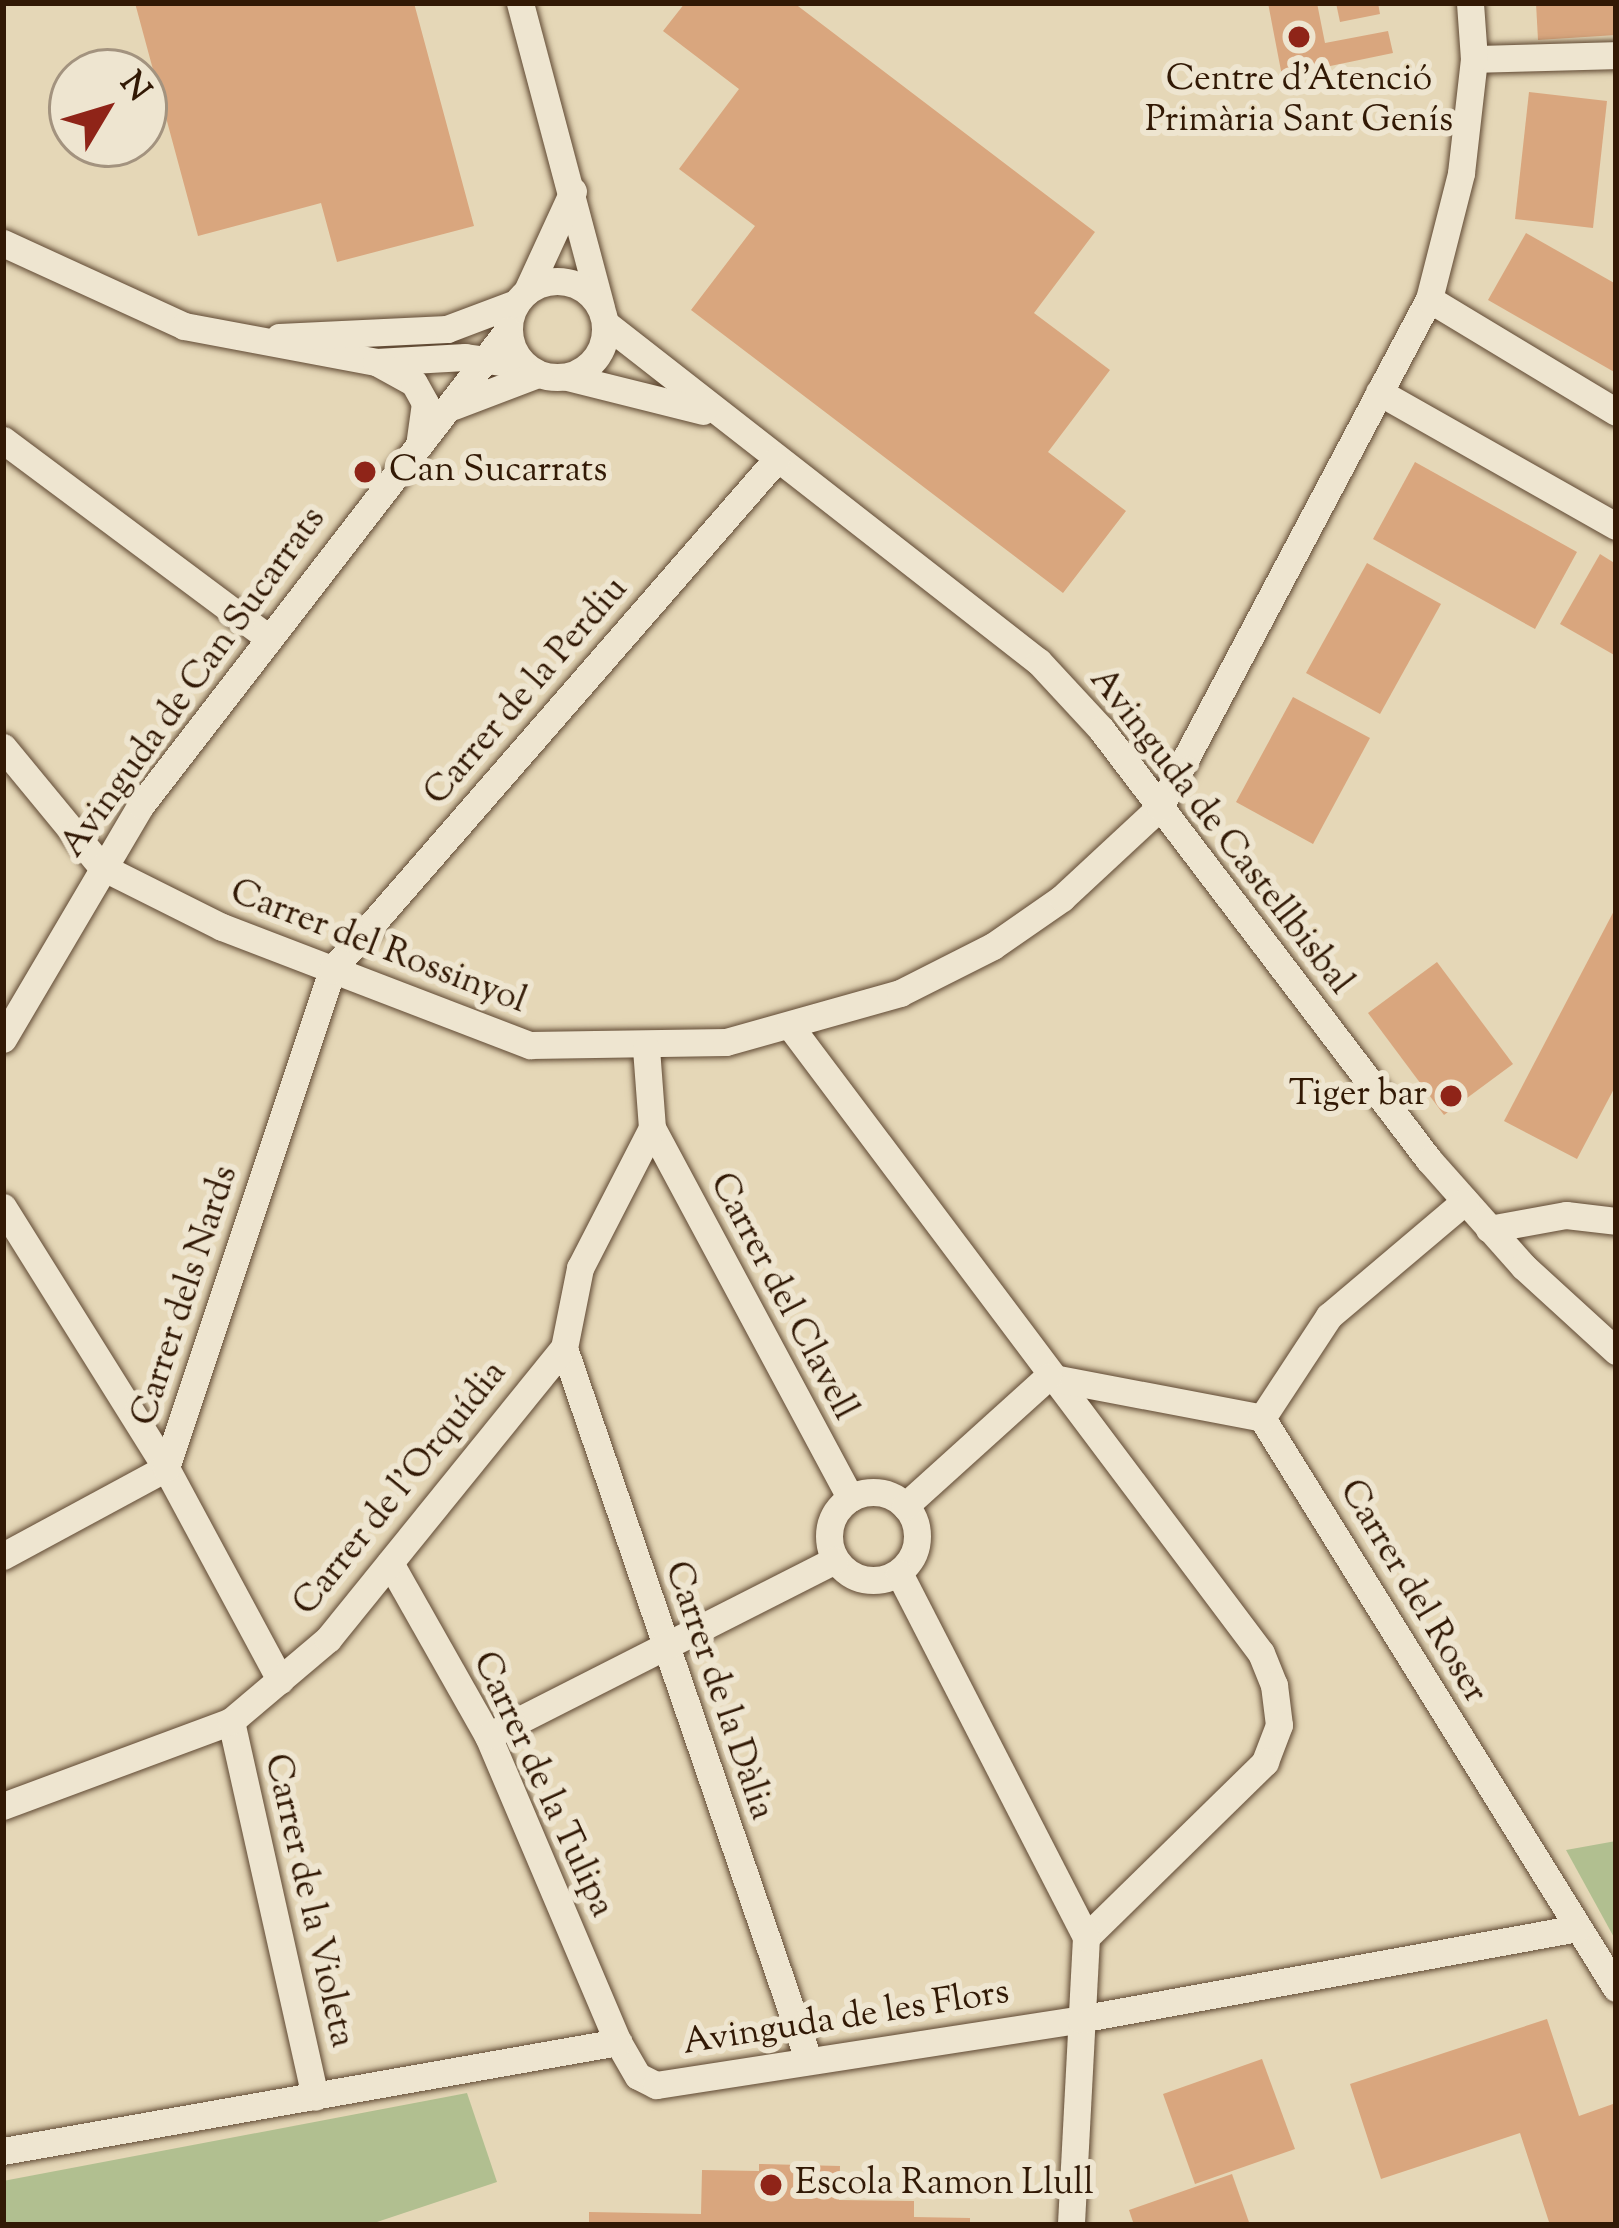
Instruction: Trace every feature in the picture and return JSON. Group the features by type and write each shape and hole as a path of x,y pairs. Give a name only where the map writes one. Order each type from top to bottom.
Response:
{"street":[{"path":"3,243 119,302 258,342 376,362 485,358 567,377 595,362 603,316 520,3"},
{"name":"Carrer del Rossinyol","path":"3,747 101,867 332,970 530,1045 646,1048 726,1042 900,993 993,946 1062,898 1160,807 1429,299 1460,173 1474,59 1470,3"},
{"path":"1474,59 1616,56"},
{"name":"Avinguda de Can Sucarrats","path":"3,1039 101,867 268,638 420,440 454,406 517,308 573,191"},
{"path":"258,342 295,333 447,329 517,308 560,280 603,316"},
{"path":"1429,299 1616,412"},
{"path":"517,308 531,369"},
{"name":"Avinguda de Castellbisbal","path":"603,316 713,414 1039,662 1160,807 1465,1201 1616,1351"},
{"path":"376,362 413,383 424,403 420,440"},
{"name":"Avinguda de Can Sucarrats","path":"454,406 531,369"},
{"name":"Avinguda de Castellbisbal","path":"567,377 713,414"},
{"path":"1379,392 1616,526"},
{"path":"3,440 268,638"},
{"name":"Carrer de la Perdiu","path":"332,970 776,460"},
{"name":"Carrer dels Nards","path":"3,1556 166,1468 332,970"},
{"path":"790,1026 1048,1377 1261,1653 1274,1685 1280,1725 1265,1762 1086,1937"},
{"path":"646,1048 652,1129"},
{"name":"Carrer de l'Orquídia","path":"3,1806 231,1720 328,1639 564,1348 580,1268 652,1129"},
{"name":"Carrer del Clavell","path":"652,1129 850,1498"},
{"path":"1048,1377 1262,1418 1329,1316 1465,1201"},
{"path":"3,1207 166,1468 280,1680"},
{"path":"1489,1229 1609,1213"},
{"name":"Carrer de la Dàlia","path":"564,1348 807,2056"},
{"path":"905,1505 1048,1377"},
{"name":"Carrer del Roser","path":"1262,1418 1616,1988"},
{"path":"878,1492 905,1505 918,1539 899,1573 859,1579 835,1560 829,1532 850,1498 878,1492"},
{"path":"488,1736 666,1651 835,1560"},
{"name":"Carrer de la Tulipa","path":"390,1563 488,1736 618,2042"},
{"path":"899,1573 1086,1937 1071,2225"},
{"name":"Carrer de la Violeta","path":"231,1720 315,2097"},
{"name":"Avinguda de les Flors","path":"618,2042 638,2076 656,2084 807,2056 1081,2019 1578,1928"},
{"path":"3,2151 618,2042"}],"green space":[{"path":"1616,1841 1616,1941 1566,1850"},
{"path":"467,2093 497,2182 368,2225 3,2225 3,2181"}],"building":[{"path":"135,3 414,3 474,226 337,262 321,203 198,236 168,125 168,48 147,48"},
{"path":"685,3 794,3 1095,232 1034,313 1110,370 1048,452 1126,511 1063,593 691,310 755,226 679,169 739,89 663,31"},
{"name":"Centre d'Atenció Primària Sant Genís","path":"1268,3 1317,3 1325,43 1388,31 1393,53 1282,76"},
{"name":"Centre d'Atenció Primària Sant Genís","path":"1336,3 1378,3 1380,14 1340,22"},
{"path":"1536,3 1616,3 1616,35 1538,40"},
{"path":"1529,92 1607,101 1593,228 1515,219"},
{"path":"1526,233 1616,284 1616,373 1488,300"},
{"path":"1415,462 1577,552 1535,629 1373,539"},
{"path":"1600,554 1616,564 1616,656 1560,624"},
{"path":"1367,563 1441,604 1380,714 1306,673"},
{"path":"1293,697 1370,738 1313,844 1236,802"},
{"path":"1616,907 1616,1085 1577,1159 1504,1121"},
{"path":"1437,962 1513,1064 1444,1115 1368,1013"},
{"path":"1547,2019 1579,2116 1613,2104 1616,2225 1550,2225 1520,2133 1381,2179 1350,2084"},
{"path":"1262,2059 1295,2149 1195,2184 1163,2094"},
{"name":"Escola Ramon Llull","path":"759,2164 840,2166 839,2200 914,2201 914,2217 970,2218 970,2225 589,2225 589,2212 701,2214 702,2170 759,2171"},
{"path":"1232,2174 1250,2225 1134,2225 1129,2210"}],"place":[{"name":"Centre d'Atenció Primària Sant Genís","path":"1299,37"},
{"name":"Can Sucarrats","path":"365,472"},
{"name":"Tiger bar","path":"1451,1096"},
{"name":"Escola Ramon Llull","path":"771,2185"}]}
